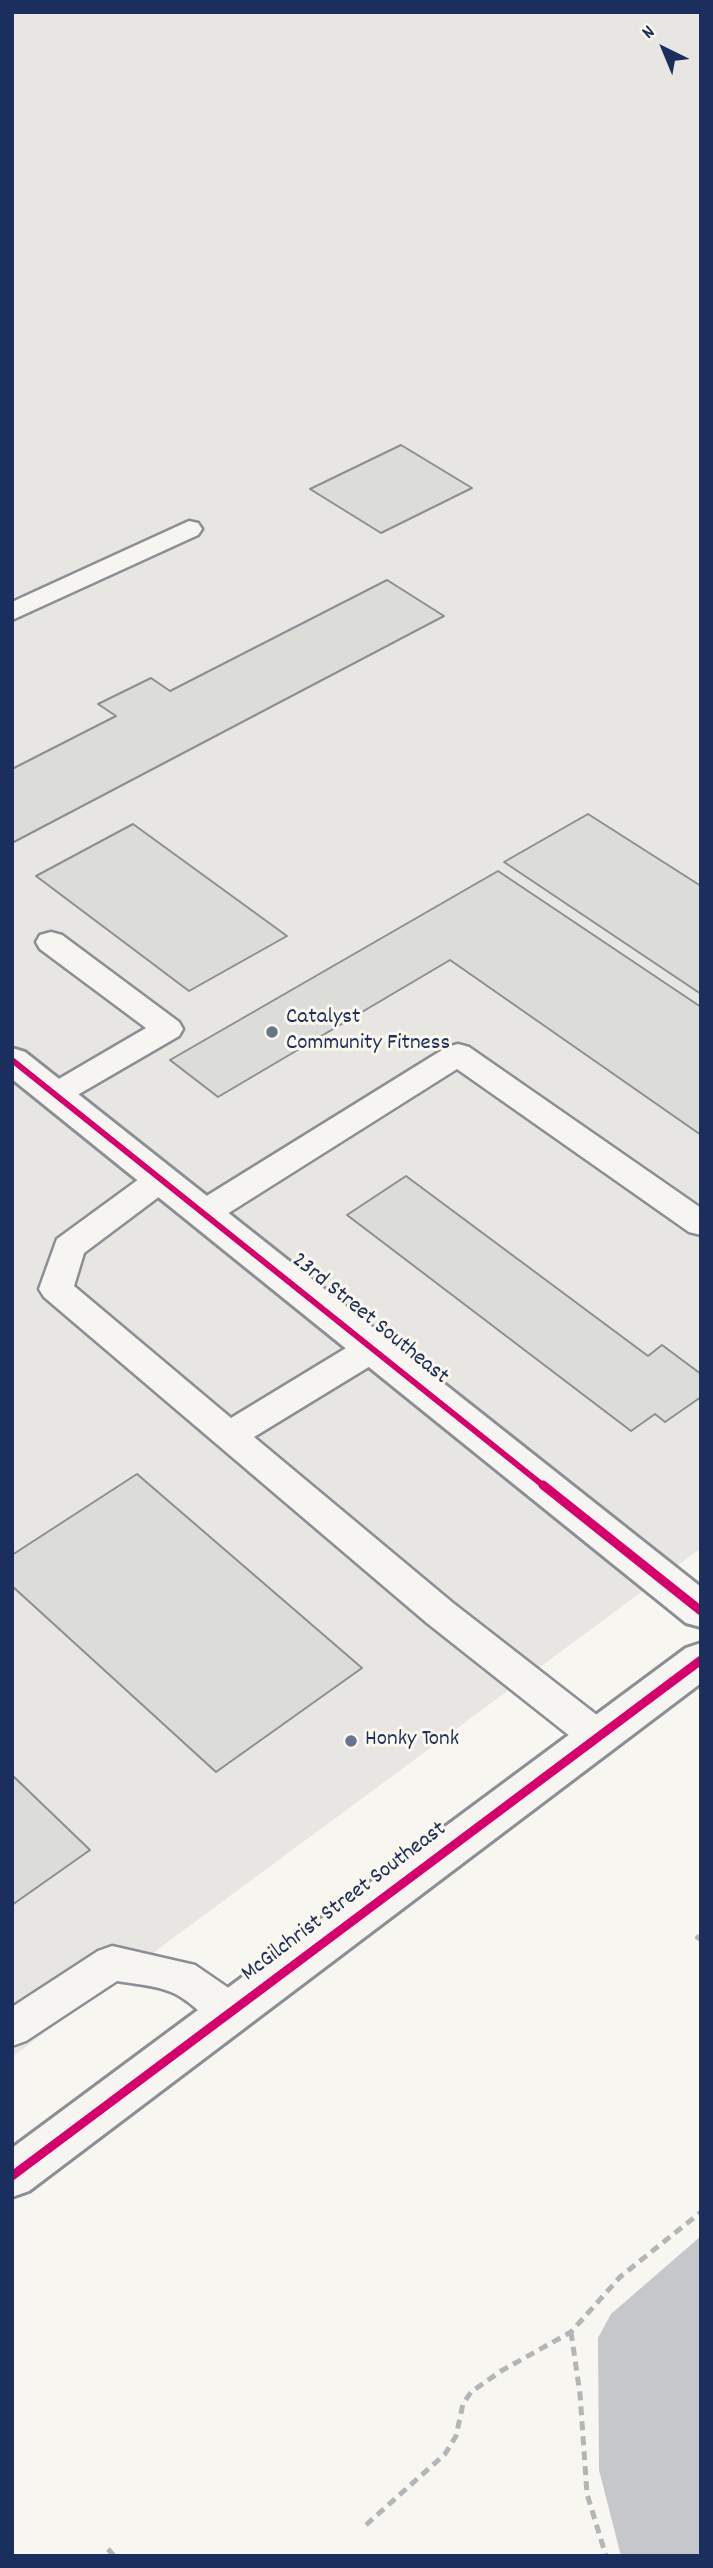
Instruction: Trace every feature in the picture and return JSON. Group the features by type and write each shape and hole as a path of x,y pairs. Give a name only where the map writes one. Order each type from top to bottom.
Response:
{"street":[{"name":"23rd Street Southeast","path":"12,1060 701,1611"},
{"name":"McGilchrist Street Southeast","path":"12,2176 701,1660"}],"lane":[{"path":"12,612 189,528"},
{"path":"51,942 168,1029 56,1094"},
{"path":"204,1213 458,1054 701,1224"},
{"path":"161,1179 69,1247 56,1289 440,1613 598,1737"},
{"path":"230,1435 373,1348"},
{"path":"12,2029 112,1963 181,1977 232,2012"}],"path":[{"path":"366,2525 445,2454 456,2436 463,2404 471,2392 501,2371 570,2332 620,2277 701,2212"},
{"path":"570,2332 580,2394 587,2494 607,2556"},
{"path":"108,2549 114,2556"}],"shaded area":[{"path":"12,12 701,12 701,1548 12,2057"},
{"path":"701,2236 701,2556 621,2556 599,2470 598,2338 611,2314"}],"building":[{"path":"401,445 472,488 381,533 310,489"},
{"path":"387,580 444,616 12,843 12,769 116,716 98,704 151,678 170,691"},
{"path":"588,814 701,886 701,994 504,862"},
{"path":"133,824 287,936 189,991 36,876"},
{"path":"498,871 701,1007 701,1135 450,960 218,1097 170,1060"},
{"path":"406,1176 648,1356 662,1345 701,1374 701,1397 665,1422 655,1414 631,1431 347,1215"},
{"path":"137,1474 362,1668 216,1772 12,1586 12,1555"},
{"path":"12,1775 90,1850 12,1905"}],"cycle path":[{"path":"12,1060 701,1611"},
{"path":"12,2176 701,1660"}],"place":[{"name":"Catalyst Community Fitness","path":"272,1032"},
{"name":"Honky Tonk","path":"351,1741"}]}
